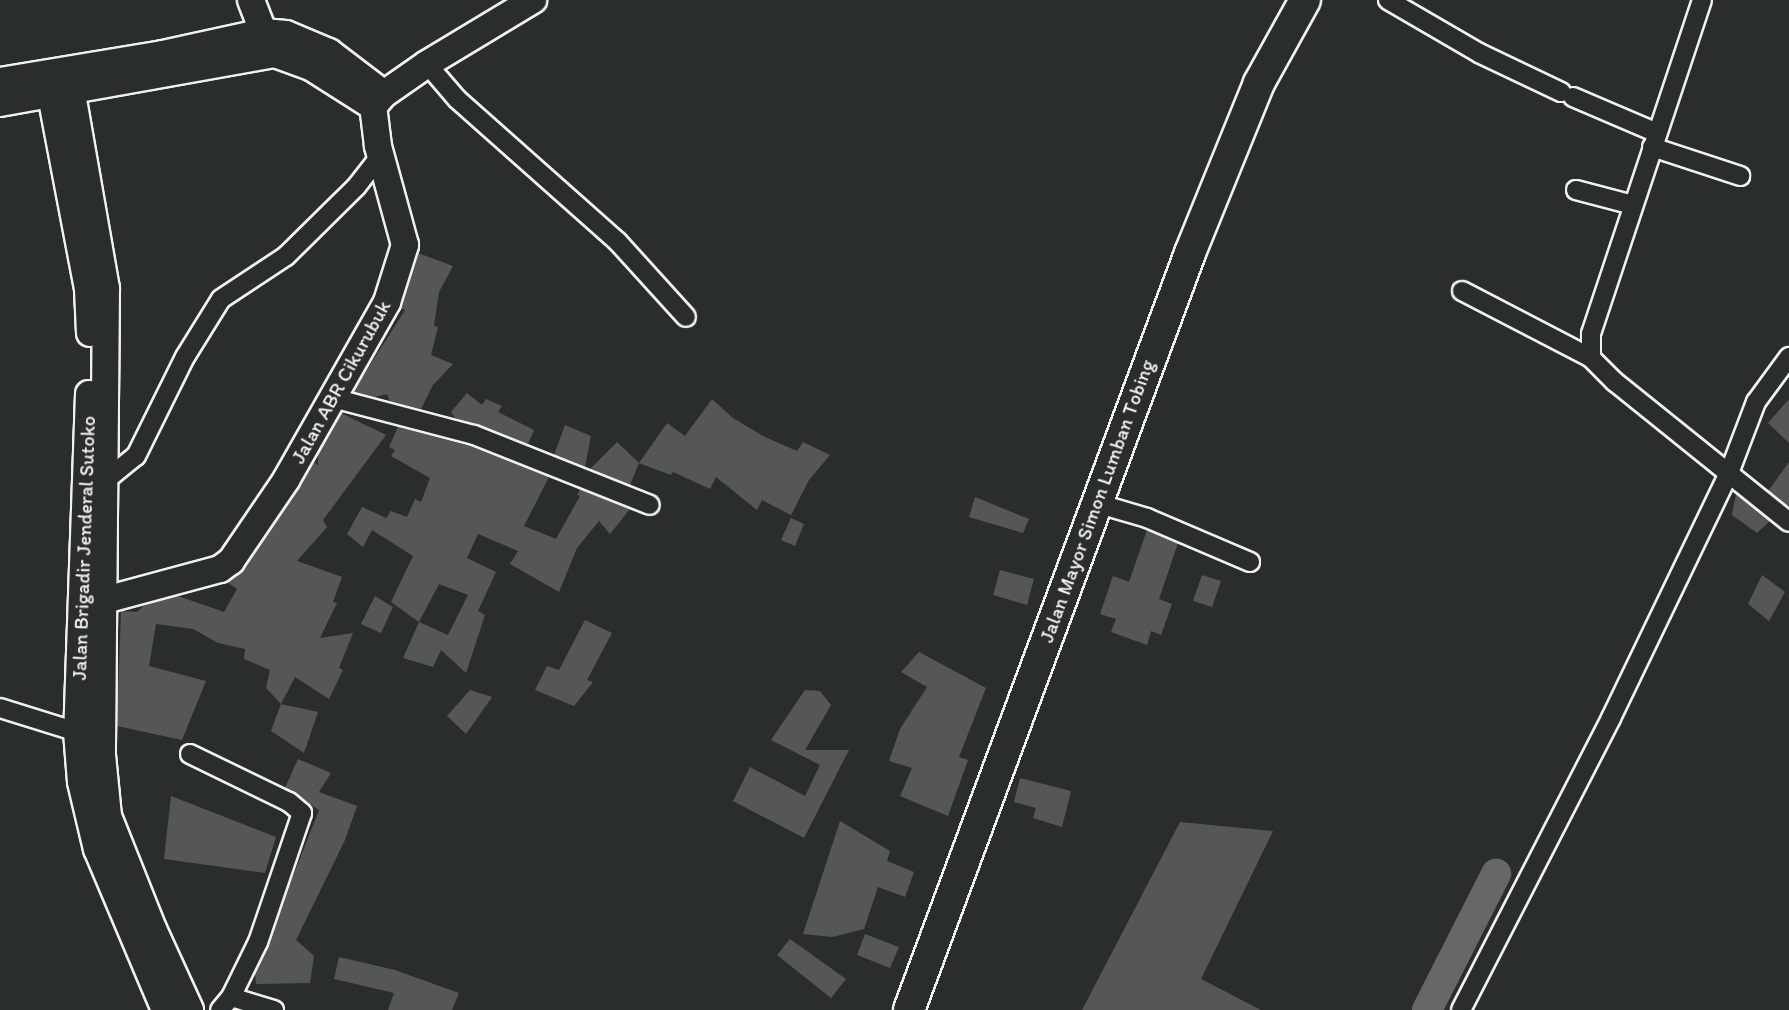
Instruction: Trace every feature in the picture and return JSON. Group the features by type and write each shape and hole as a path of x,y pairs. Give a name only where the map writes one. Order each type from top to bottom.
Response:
{"main road":[{"name":"Jalan Mayor Simon Lumban Tobing","path":"909,1010 1096,502 1259,83 1300,1"}],"street":[{"path":"251,0 263,32"},
{"path":"379,100 427,64 533,0"},
{"path":"1388,0 1479,53 1654,140 1740,176"},
{"path":"1592,358 1591,334 1702,0"},
{"path":"0,103 60,83 263,32 286,34 329,52 379,100"},
{"path":"0,81 60,83 274,54 289,56 379,100"},
{"path":"427,64 457,99 618,242 686,317"},
{"path":"60,83 106,288 106,480 96,505 105,600 102,755 108,816 143,933 190,1010"},
{"name":"Jalan Brigadir Jenderal Sutoko","path":"60,83 90,316 96,505 77,732 85,813 143,933 165,1010"},
{"name":"Jalan ABR Cikurubuk","path":"105,600 220,569 231,561 286,480 387,302 405,245 380,156 379,100"},
{"path":"106,480 135,456 185,357 221,299 286,256 356,187 380,156"},
{"path":"1576,190 1633,205"},
{"path":"1462,291 1592,358 1615,382 1789,522"},
{"path":"1461,1010 1611,718 1730,473 1756,402 1789,357"},
{"path":"333,398 474,435 650,505"},
{"path":"1096,502 1147,518 1250,562"},
{"path":"0,708 77,732"},
{"path":"190,754 290,802 302,813 258,942 226,1004 274,1010"}],"building":[{"path":"418,253 453,266 439,292 434,326 438,327 431,355 453,364 433,385 421,409 390,401 387,394 375,397 353,392 405,310 400,308"},
{"path":"467,393 482,405 486,399 502,406 498,412 534,430 528,444 455,418 451,412"},
{"path":"712,399 733,418 765,437 797,451 803,442 830,455 809,480 791,515 762,500 757,510 716,477 710,489 673,472 671,475 639,463 667,423 685,436"},
{"path":"1789,399 1789,443 1768,423"},
{"path":"341,413 386,435 323,520 327,527 297,561 342,577 333,602 337,603 320,638 353,633 339,668 343,670 329,699 295,677 281,704 266,688 270,670 244,659 245,649 218,643 193,629 156,624 149,666 206,681 182,740 117,726 121,611 137,612 146,604 178,596 224,612 237,589 227,582 243,569 314,462 318,465 318,453"},
{"path":"565,425 591,436 585,467 554,455"},
{"path":"398,427 470,446 549,477 524,526 556,539 580,496 577,495 580,489 630,509 610,534 599,521 577,548 559,592 510,564 518,551 478,534 467,558 496,572 478,611 485,615 466,673 441,650 433,667 403,658 419,622 391,602 413,556 372,530 363,547 347,534 362,507 386,518 391,511 407,517 415,499 421,502 430,478 391,456 395,450 389,447","holes":["439,584 468,595 448,635 419,622"]},
{"path":"617,442 639,463 630,485 590,469"},
{"path":"1789,462 1789,504 1787,506 1768,491"},
{"path":"1736,494 1770,521 1757,533 1732,515"},
{"path":"975,497 1029,519 1023,533 969,517"},
{"path":"791,518 804,524 795,546 781,540"},
{"path":"1147,530 1178,543 1159,599 1172,604 1161,635 1151,631 1147,645 1111,632 1116,619 1100,614 1113,576 1129,582"},
{"path":"1000,570 1034,579 1027,605 993,595"},
{"path":"1202,575 1221,581 1212,607 1193,601"},
{"path":"1762,575 1785,592 1769,621 1748,604"},
{"path":"375,596 393,607 381,633 361,624"},
{"path":"585,620 612,633 587,680 593,682 574,706 535,690 547,666 559,670"},
{"path":"919,652 986,688 959,757 968,760 948,816 900,796 912,768 889,761 900,729 927,687 901,672"},
{"path":"470,690 492,697 466,734 447,716"},
{"path":"805,690 820,691 831,705 805,750 849,750 804,838 733,801 750,767 805,796 820,765 771,740"},
{"path":"281,704 318,712 304,753 271,731"},
{"path":"298,759 331,773 319,792 357,806 345,840 296,940 314,956 310,983 256,984 255,973 319,810 285,788"},
{"path":"1020,778 1071,791 1062,827 1033,818 1036,808 1014,802"},
{"path":"171,796 276,837 265,873 164,859"},
{"path":"840,821 890,851 887,861 914,872 905,897 878,887 864,929 833,937 803,934"},
{"path":"1180,822 1273,831 1201,979 1261,1010 1082,1010"},
{"path":"865,934 899,947 890,968 857,955"},
{"path":"790,939 846,979 831,998 777,955"},
{"path":"339,957 395,970 459,993 452,1010 388,1010 394,993 334,979"}],"waterway":[{"path":"1427,1010 1496,874"}]}
